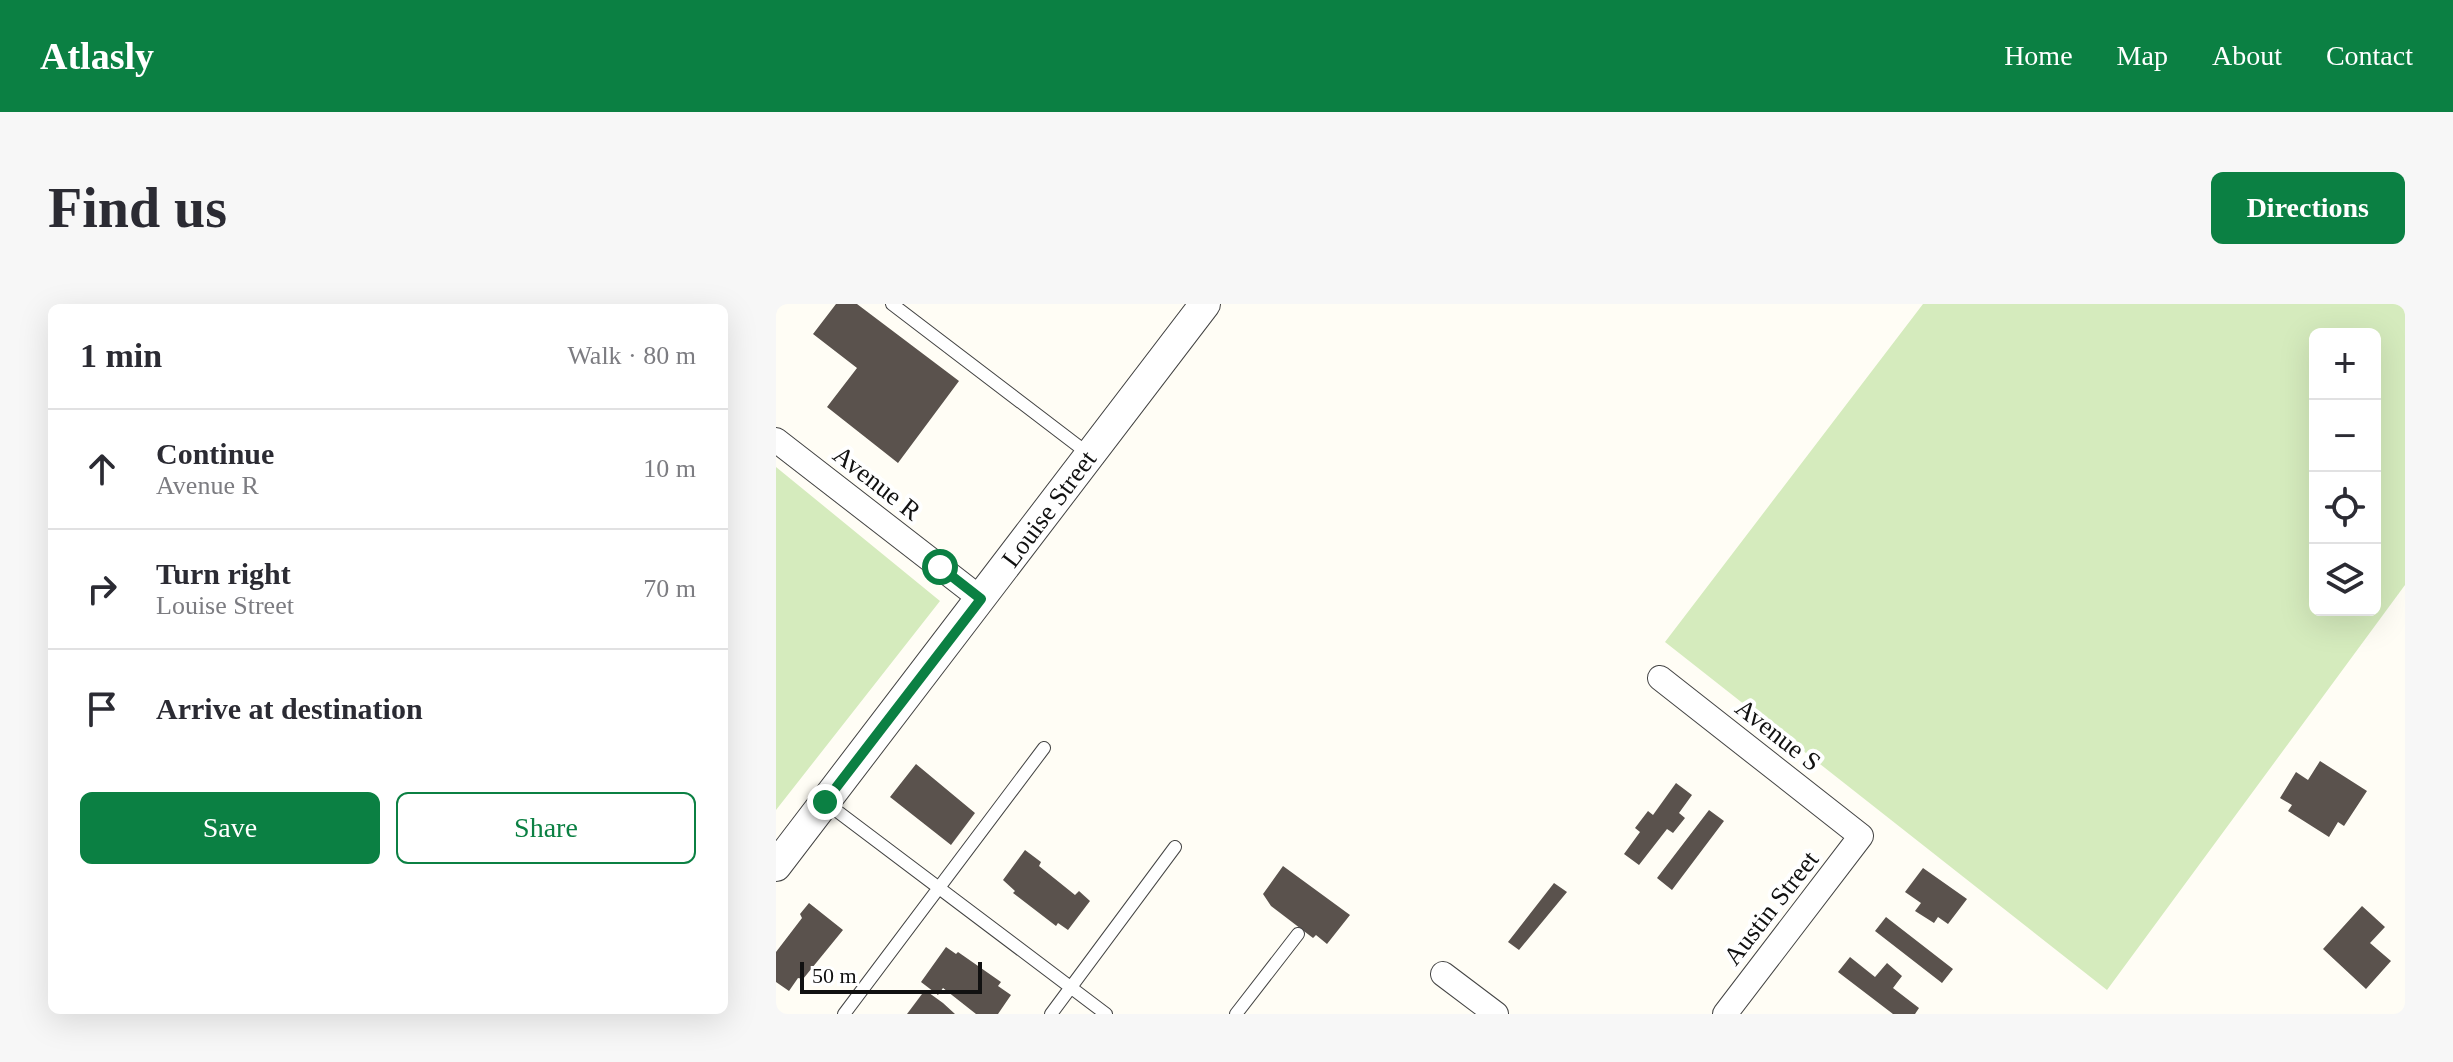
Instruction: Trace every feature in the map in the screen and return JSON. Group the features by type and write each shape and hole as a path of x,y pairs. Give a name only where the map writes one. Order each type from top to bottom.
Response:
{"street":[{"name":"Louise Street","path":"776,866 1205,304"},
{"name":"Avenue R","path":"776,440 981,599"},
{"name":"Avenue S","path":"1660,678 1861,836"},
{"name":"Austin Street","path":"1725,1014 1861,836"},
{"path":"1443,974 1496,1014"}],"lane":[{"path":"892,304 1090,455"},
{"path":"844,1014 1044,748"},
{"path":"825,802 1106,1014"},
{"path":"1051,1014 1175,847"},
{"path":"1236,1014 1298,934"}],"green space":[{"path":"1923,304 2405,304 2405,585 2107,990 1665,642"},
{"path":"776,467 940,601 776,810"}],"building":[{"path":"836,304 857,304 959,381 898,463 827,407 857,368 813,334"},
{"path":"2320,761 2367,791 2344,826 2338,822 2329,837 2288,811 2292,805 2280,798 2296,772 2308,780"},
{"path":"916,764 975,813 951,845 890,797"},
{"path":"1676,783 1692,795 1679,813 1685,818 1673,833 1667,829 1639,865 1624,854 1640,832 1635,828 1648,811 1653,815"},
{"path":"1709,810 1724,821 1672,890 1657,878"},
{"path":"1025,850 1041,862 1039,866 1075,895 1079,891 1090,901 1068,930 1058,923 1056,926 1013,893 1015,891 1003,880"},
{"path":"1283,866 1350,915 1327,944 1316,935 1313,938 1271,906 1263,894"},
{"path":"1923,868 1967,899 1948,924 1938,917 1934,923 1915,911 1921,903 1905,892"},
{"path":"1554,883 1567,892 1519,950 1508,942"},
{"path":"809,903 843,930 803,979 798,978 789,991 776,982 776,952 802,918 800,914"},
{"path":"2362,906 2385,927 2370,943 2391,961 2366,989 2323,949"},
{"path":"1886,917 1953,969 1942,983 1875,931"},
{"path":"946,947 1001,982 998,986 1011,995 998,1014 976,1014 943,988 938,995 921,982"},
{"path":"1850,957 1875,977 1887,963 1902,976 1893,988 1919,1008 1915,1014 1893,1014 1838,972"},
{"path":"925,990 943,1003 955,1014 907,1014"}],"route":[{"path":"825,802 981,599 940,567"}]}
